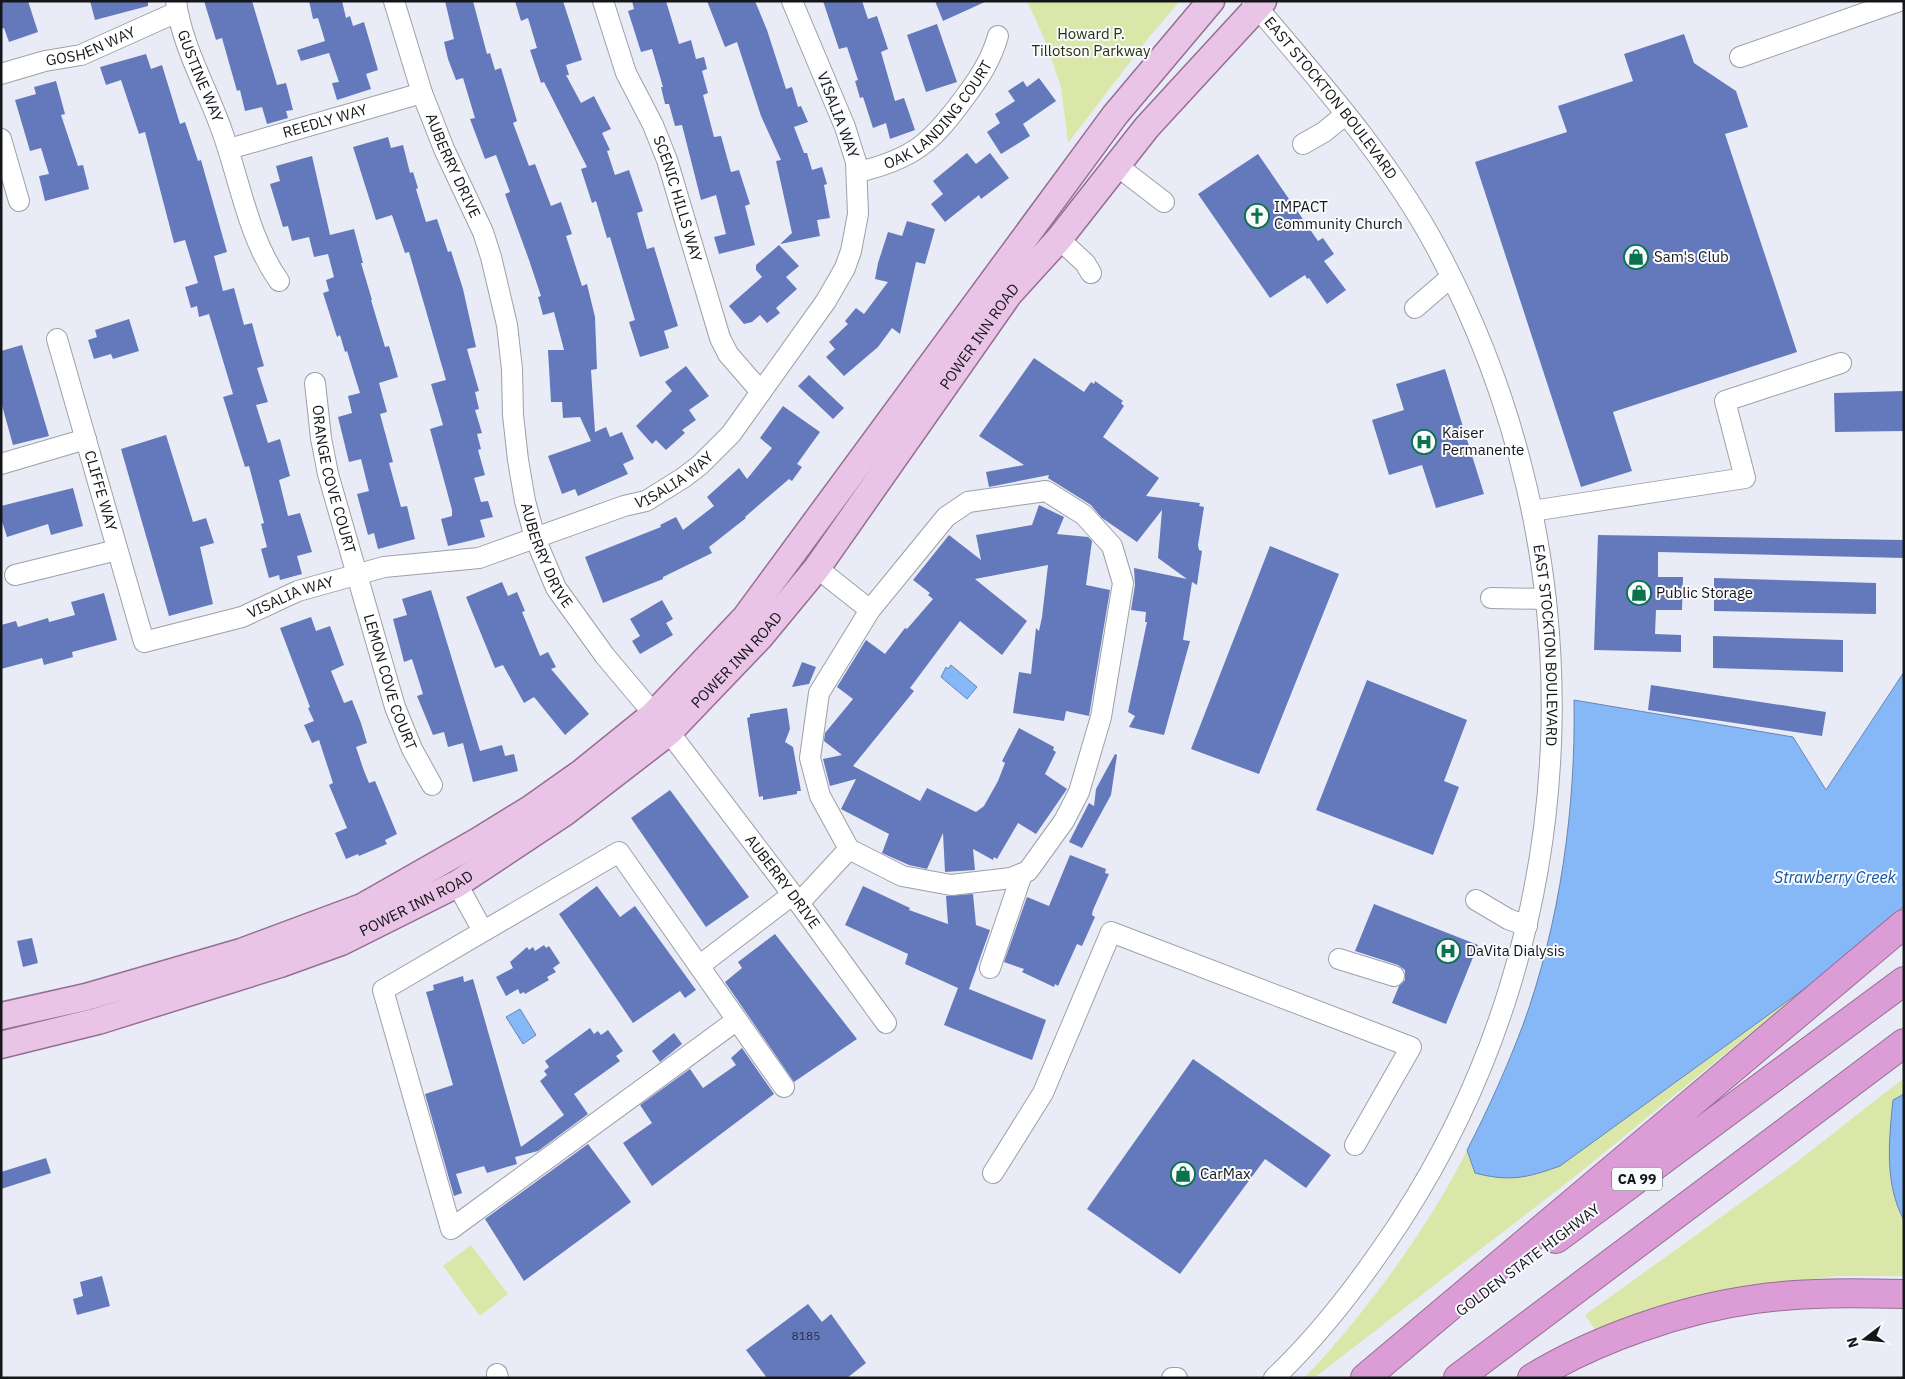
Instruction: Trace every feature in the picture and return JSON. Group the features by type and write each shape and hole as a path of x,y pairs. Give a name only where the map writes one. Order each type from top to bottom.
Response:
{"highway":[{"path":"1365,1378 1904,924"},
{"name":"GOLDEN STATE HIGHWAY","path":"1370,1378 1904,981"},
{"path":"1458,1378 1904,1043"},
{"path":"1532,1378 1604,1342 1657,1323 1713,1307 1756,1299 1794,1296 1904,1294"}],"main road":[{"name":"POWER INN ROAD","path":"1,1016 86,997 241,952 362,907 478,842 530,809 580,773 662,723 745,618 1114,115 1211,1"},
{"name":"POWER INN ROAD","path":"1,1045 98,1021 298,958 341,942 457,884 564,813 760,637 817,568 1009,294 1059,239 1116,165 1257,3"}],"street":[{"name":"AUBERRY DRIVE","path":"394,1 422,93 444,149 483,232 503,302 512,369 513,415 525,500 535,538 556,588 605,656 662,723 796,899 886,1023"},
{"name":"SCENIC HILLS WAY","path":"603,1 626,73 653,125 667,160 720,338 728,354 761,392"},
{"name":"VISALIA WAY","path":"144,642 242,618 298,591 357,574 402,564 479,558 624,506 646,501 700,465 716,450 761,392 826,301 845,268 856,232 858,172 845,127 792,1"},
{"path":"1740,57 1899,1"},
{"name":"EAST STOCKTON BOULEVARD","path":"1257,3 1346,114 1401,188 1451,277 1497,383 1525,479 1546,599 1553,680 1549,782 1542,846 1527,926 1504,1005 1484,1059 1442,1152 1412,1203 1358,1283 1292,1361 1274,1378"},
{"name":"GOSHEN WAY","path":"1,74 45,61 81,55 176,7"},
{"name":"GUSTINE WAY","path":"176,7 194,62 229,149 259,248 279,281"},
{"name":"OAK LANDING COURT","path":"858,172 901,159 942,128 982,74 992,56 998,36"},
{"name":"REEDLY WAY","path":"229,149 422,93"},
{"path":"1303,144 1324,132 1346,114"},
{"path":"1,139 19,201"},
{"path":"1116,165 1164,202"},
{"path":"1059,239 1085,263 1090,273"},
{"path":"1415,308 1451,277"},
{"name":"CLIFFE WAY","path":"57,339 144,642"},
{"path":"1532,511 1745,478 1725,400 1841,363"},
{"name":"ORANGE COVE COURT","path":"315,383 321,438 328,474 357,574"},
{"path":"1,464 86,439"},
{"path":"1046,491 1084,515 1112,546 1123,583 1101,717 1079,792 1064,821 1028,871 1011,878 951,885 902,876 849,849 820,796 810,758 819,693 870,610 946,517 968,502 1046,491"},
{"path":"15,575 117,550"},
{"path":"817,568 870,610"},
{"name":"LEMON COVE COURT","path":"357,574 395,707 412,749 432,785"},
{"path":"1491,598 1546,599"},
{"path":"699,966 796,899 849,849"},
{"path":"737,1020 451,1229 383,990 619,852 699,966 737,1020 784,1087"},
{"path":"990,968 1022,874"},
{"path":"457,884 482,932"},
{"path":"1476,900 1508,919 1527,926"},
{"path":"993,1173 1043,1093 1111,932 1412,1047 1355,1145"},
{"path":"1339,959 1394,976"},
{"path":"1172,1378 1177,1378"}],"green space":[{"name":"Howard P. Tillotson Parkway","path":"1027,1 1180,1 1150,36 1068,143 1061,87 1044,38"},
{"path":"1811,984 1573,1178 1314,1378 1304,1378 1349,1327 1394,1270 1434,1209 1467,1150 1475,1173 1560,1166"},
{"path":"1904,1078 1904,1094 1893,1100 1899,1211 1904,1220 1904,1276 1839,1276 1760,1285 1596,1331 1585,1315 1785,1171"},
{"path":"471,1245 508,1294 480,1316 443,1266"}],"water":[{"path":"951,665 977,687 967,699 941,677 946,667 948,669"},
{"name":"Strawberry Creek","path":"1904,672 1904,906 1868,939 1811,984 1560,1166 1528,1176 1508,1178 1475,1173 1467,1150 1497,1088 1523,1025 1536,986 1556,906 1563,864 1572,782 1574,700 1793,737 1826,790"},
{"path":"520,1009 536,1035 523,1044 506,1017"},
{"path":"1904,1094 1904,1220 1893,1192 1889,1146 1893,1100"}],"building":[{"path":"1,1 28,1 38,32 9,42 4,28 1,29"},
{"path":"90,1 148,1 148,6 95,20"},
{"path":"204,1 252,1 277,85 286,83 293,110 286,111 288,118 267,124 262,107 245,111 240,90 237,91 222,38 216,40"},
{"path":"309,1 342,1 346,18 350,16 353,26 364,22 378,70 366,74 371,89 337,100 332,83 339,82 329,53 301,61 297,50 325,41 318,18 313,19"},
{"path":"445,1 473,1 487,54 490,53 495,70 501,68 517,121 513,123 529,166 535,164 551,206 561,202 572,234 566,236 582,286 587,284 595,317 597,369 591,370 595,432 606,427 610,437 622,432 634,459 623,464 628,474 578,496 575,489 562,494 548,456 591,441 580,417 563,418 562,402 551,402 548,350 564,350 554,312 543,315 538,297 541,296 505,194 510,192 496,155 485,159 470,119 475,118 463,78 456,80 448,59 444,42 454,39"},
{"path":"515,1 563,1 582,60 566,65 569,75 566,75 581,103 594,96 611,129 602,133 610,150 607,151 615,175 629,170 643,211 637,213 647,249 654,247 678,326 664,331 669,348 640,357 629,322 635,320 610,237 607,238 596,201 592,203 581,169 587,167 544,82 541,83 530,50 537,48 528,18 521,21"},
{"path":"632,1 666,1 679,44 691,40 696,59 704,57 707,69 702,71 708,93 703,95 714,137 721,136 731,172 739,170 750,204 745,206 755,245 719,254 714,237 726,234 716,195 701,200 682,125 675,126 669,104 665,104 661,87 663,87 652,49 641,52 628,11 634,9"},
{"path":"707,1 755,1 767,30 786,89 792,87 798,107 801,106 808,122 794,127 804,153 807,153 812,170 822,167 827,184 824,185 830,218 817,220 820,236 780,244 792,233 776,161 781,160 761,116 737,42 725,47"},
{"path":"823,1 862,1 868,19 877,16 888,49 881,52 895,101 904,98 915,130 890,139 886,123 873,128 863,97 860,98 855,81 858,80 847,47 839,49"},
{"path":"935,1 987,1 943,21"},
{"path":"937,24 957,82 926,92 907,35"},
{"name":"Sam's Club","path":"1684,34 1694,63 1736,91 1748,127 1725,134 1797,352 1613,412 1632,471 1581,487 1475,162 1567,132 1558,106 1633,81 1624,54"},
{"path":"146,54 151,69 162,65 180,124 185,122 198,161 201,160 227,252 214,256 223,291 234,288 244,325 252,323 264,366 257,368 268,402 256,405 268,443 280,439 290,476 279,480 288,516 300,513 312,552 297,556 302,574 280,580 279,575 269,578 261,549 267,547 261,524 264,523 249,466 245,467 223,397 233,394 209,314 199,317 197,306 191,308 185,287 198,283 185,240 174,243 145,132 139,134 121,80 106,85 100,67"},
{"path":"1039,78 1056,101 1023,124 1030,136 1001,154 987,132 1000,123 995,114 1015,101 1008,91 1023,81 1027,87"},
{"path":"56,81 65,114 61,115 78,166 83,165 89,189 45,201 39,176 49,174 41,148 30,151 15,100 36,94 34,87"},
{"path":"388,137 391,148 403,145 410,173 413,172 418,188 416,189 426,222 437,219 448,252 451,251 463,289 476,347 467,349 479,391 475,392 479,409 475,410 482,433 477,434 481,449 478,450 485,475 474,478 481,502 488,501 493,517 480,520 485,537 448,546 441,519 452,516 452,510 430,429 443,425 431,384 446,380 409,252 405,253 392,215 376,220 353,147"},
{"path":"967,153 976,164 990,153 1009,178 981,199 979,195 945,222 931,204 943,194 933,181"},
{"name":"IMPACT Community Church","path":"1258,154 1318,241 1323,238 1334,254 1324,261 1346,290 1327,304 1305,275 1270,298 1198,194"},
{"path":"312,156 330,235 354,229 371,300 385,347 389,346 398,377 379,383 387,412 380,414 393,462 389,463 401,507 407,506 415,539 378,549 374,533 368,535 357,494 369,491 361,459 349,462 338,417 352,413 348,396 360,393 347,351 345,352 340,335 337,337 323,293 329,291 326,280 334,277 328,254 314,257 309,237 292,241 288,226 283,227 270,184 280,181 276,166"},
{"path":"907,221 935,229 925,264 916,262 900,334 892,328 878,347 844,376 826,357 835,349 829,342 848,324 845,321 856,308 864,314 888,282 875,279 878,263 888,232 902,236"},
{"path":"779,245 799,266 786,277 797,289 776,308 780,313 767,323 760,315 752,322 744,324 729,306 762,277 756,270 756,265"},
{"path":"129,319 139,351 113,359 111,354 94,359 88,340 97,337 95,330"},
{"path":"22,345 49,436 13,445 1,402 1,351"},
{"path":"1034,358 1084,392 1091,382 1094,384 1095,381 1123,401 1121,403 1124,406 1103,437 1159,478 1146,496 1200,503 1199,506 1204,507 1198,545 1199,550 1202,551 1197,585 1192,582 1183,640 1190,641 1164,735 1129,727 1135,716 1128,712 1147,622 1145,622 1146,612 1131,610 1135,585 1134,568 1187,579 1158,558 1162,510 1137,542 1102,518 1091,505 1048,478 1049,475 989,487 986,472 1024,465 979,436"},
{"path":"686,366 709,396 689,410 696,420 682,430 685,433 666,450 656,440 652,444 636,426 672,391 665,382"},
{"name":"Kaiser Permanente","path":"1445,369 1484,494 1436,508 1422,465 1389,475 1372,420 1404,410 1396,384"},
{"path":"809,375 844,408 833,419 798,386"},
{"path":"1904,391 1904,431 1835,432 1834,393"},
{"path":"783,406 820,432 797,464 802,467 792,481 789,479 746,518 709,547 712,553 663,577 663,579 603,603 585,557 661,527 660,525 676,517 683,530 714,506 707,497 739,468 747,479 772,448 760,438"},
{"path":"166,435 193,522 206,518 214,543 200,547 213,604 169,616 121,449"},
{"path":"73,488 83,526 51,535 48,524 7,537 1,518 1,506"},
{"path":"1039,505 1064,517 1057,534 1088,537 1092,541 1086,585 1110,590 1089,716 1066,711 1064,721 1013,713 1019,672 1031,674 1036,628 1039,631 1048,565 975,579 1027,621 1002,655 960,621 910,688 914,691 853,766 920,801 927,788 976,812 984,806 998,781 1005,763 1002,761 1019,728 1054,747 1053,750 1056,752 1045,774 1067,789 1036,834 1018,823 997,859 994,857 993,860 973,849 975,870 945,872 943,833 927,869 909,865 882,853 889,834 841,809 856,779 830,786 823,759 842,755 824,741 825,733 853,699 837,687 866,640 885,654 905,628 907,629 933,599 928,595 930,593 913,580 949,535 981,560 976,535 1032,525"},
{"name":"Public Storage","path":"1598,535 1904,540 1904,558 1658,552 1658,577 1683,577 1682,610 1656,610 1655,634 1681,635 1681,652 1594,650"},
{"path":"1270,546 1339,574 1259,774 1191,749"},
{"path":"1714,578 1876,583 1876,614 1714,611"},
{"path":"502,582 508,596 517,592 525,611 522,612 540,656 548,652 556,667 551,669 589,714 565,735 534,697 524,703 503,665 495,668 466,597"},
{"path":"431,590 480,751 502,745 505,756 514,754 518,771 473,782 463,743 448,747 444,732 433,735 417,696 423,694 412,659 404,662 393,619 407,615 402,599"},
{"path":"104,593 117,640 72,652 73,657 44,665 42,658 1,669 1,625 16,621 18,627 48,618 49,622 75,615 71,602"},
{"path":"662,600 673,619 666,623 673,635 640,654 632,641 640,636 630,619"},
{"path":"311,617 316,631 330,626 344,665 331,671 344,703 352,700 367,743 356,747 364,771 369,783 375,781 397,834 385,840 387,844 359,856 358,854 346,859 335,833 347,828 329,785 333,783 319,740 312,743 304,725 314,721 280,628"},
{"path":"1713,636 1843,640 1843,672 1713,668"},
{"path":"802,662 816,667 809,684 792,687"},
{"path":"1367,680 1467,720 1444,781 1459,787 1433,855 1316,810"},
{"path":"1651,685 1826,712 1822,736 1648,710"},
{"path":"787,708 790,729 785,742 793,747 801,791 797,791 797,794 763,800 763,796 759,797 747,718 750,717 750,714"},
{"path":"1115,754 1117,755 1111,795 1082,848 1069,842 1089,803 1094,806 1096,789"},
{"path":"670,790 749,897 706,927 631,818"},
{"path":"1070,855 1106,869 1105,873 1109,874 1093,910 1092,915 1095,917 1082,946 1077,944 1058,986 1055,984 1054,987 1022,972 1024,969 1004,962 1027,897 1049,906"},
{"path":"597,886 620,917 635,906 696,990 685,998 680,991 633,1023 559,914"},
{"path":"863,886 910,908 909,910 948,924 946,896 973,894 976,925 990,930 969,989 1046,1020 1032,1060 944,1025 958,988 905,964 908,954 845,925"},
{"path":"1374,904 1478,945 1446,1024 1392,1003 1399,986 1405,980 1405,970 1398,965 1355,951"},
{"path":"775,934 857,1039 794,1082 725,982 742,968 738,962"},
{"path":"32,938 38,963 23,967 17,941"},
{"path":"544,945 546,948 549,946 560,963 553,968 556,972 547,977 549,980 525,994 524,992 520,994 518,989 506,996 496,977 513,968 510,962 527,947 529,950 533,947 535,951"},
{"path":"463,976 464,982 473,979 521,1147 564,1115 540,1081 547,1075 544,1071 549,1067 545,1061 590,1028 594,1034 598,1031 601,1035 608,1030 623,1051 616,1056 620,1061 574,1094 588,1114 538,1151 515,1157 517,1164 487,1173 484,1166 456,1174 462,1193 454,1196 425,1094 453,1085 426,992 434,990 433,985"},
{"path":"674,1033 682,1044 660,1062 652,1051"},
{"path":"742,1048 774,1094 652,1186 623,1143 652,1123 640,1105 690,1069 703,1088 736,1065 731,1058"},
{"name":"CarMax","path":"1193,1059 1331,1155 1306,1188 1265,1159 1180,1274 1087,1209"},
{"path":"588,1144 631,1202 524,1281 485,1219"},
{"path":"46,1158 51,1173 1,1189 1,1172"},
{"path":"102,1276 110,1306 77,1315 73,1299 83,1296 80,1282"},
{"path":"808,1304 822,1322 831,1314 866,1363 847,1378 767,1378 746,1350"}],"place":[{"name":"IMPACT Community Church","path":"1257,216"},
{"name":"Sam's Club","path":"1636,257"},
{"name":"Kaiser Permanente","path":"1424,442"},
{"name":"Public Storage","path":"1639,593"},
{"name":"DaVita Dialysis","path":"1448,951"},
{"name":"CarMax","path":"1183,1174"}]}
